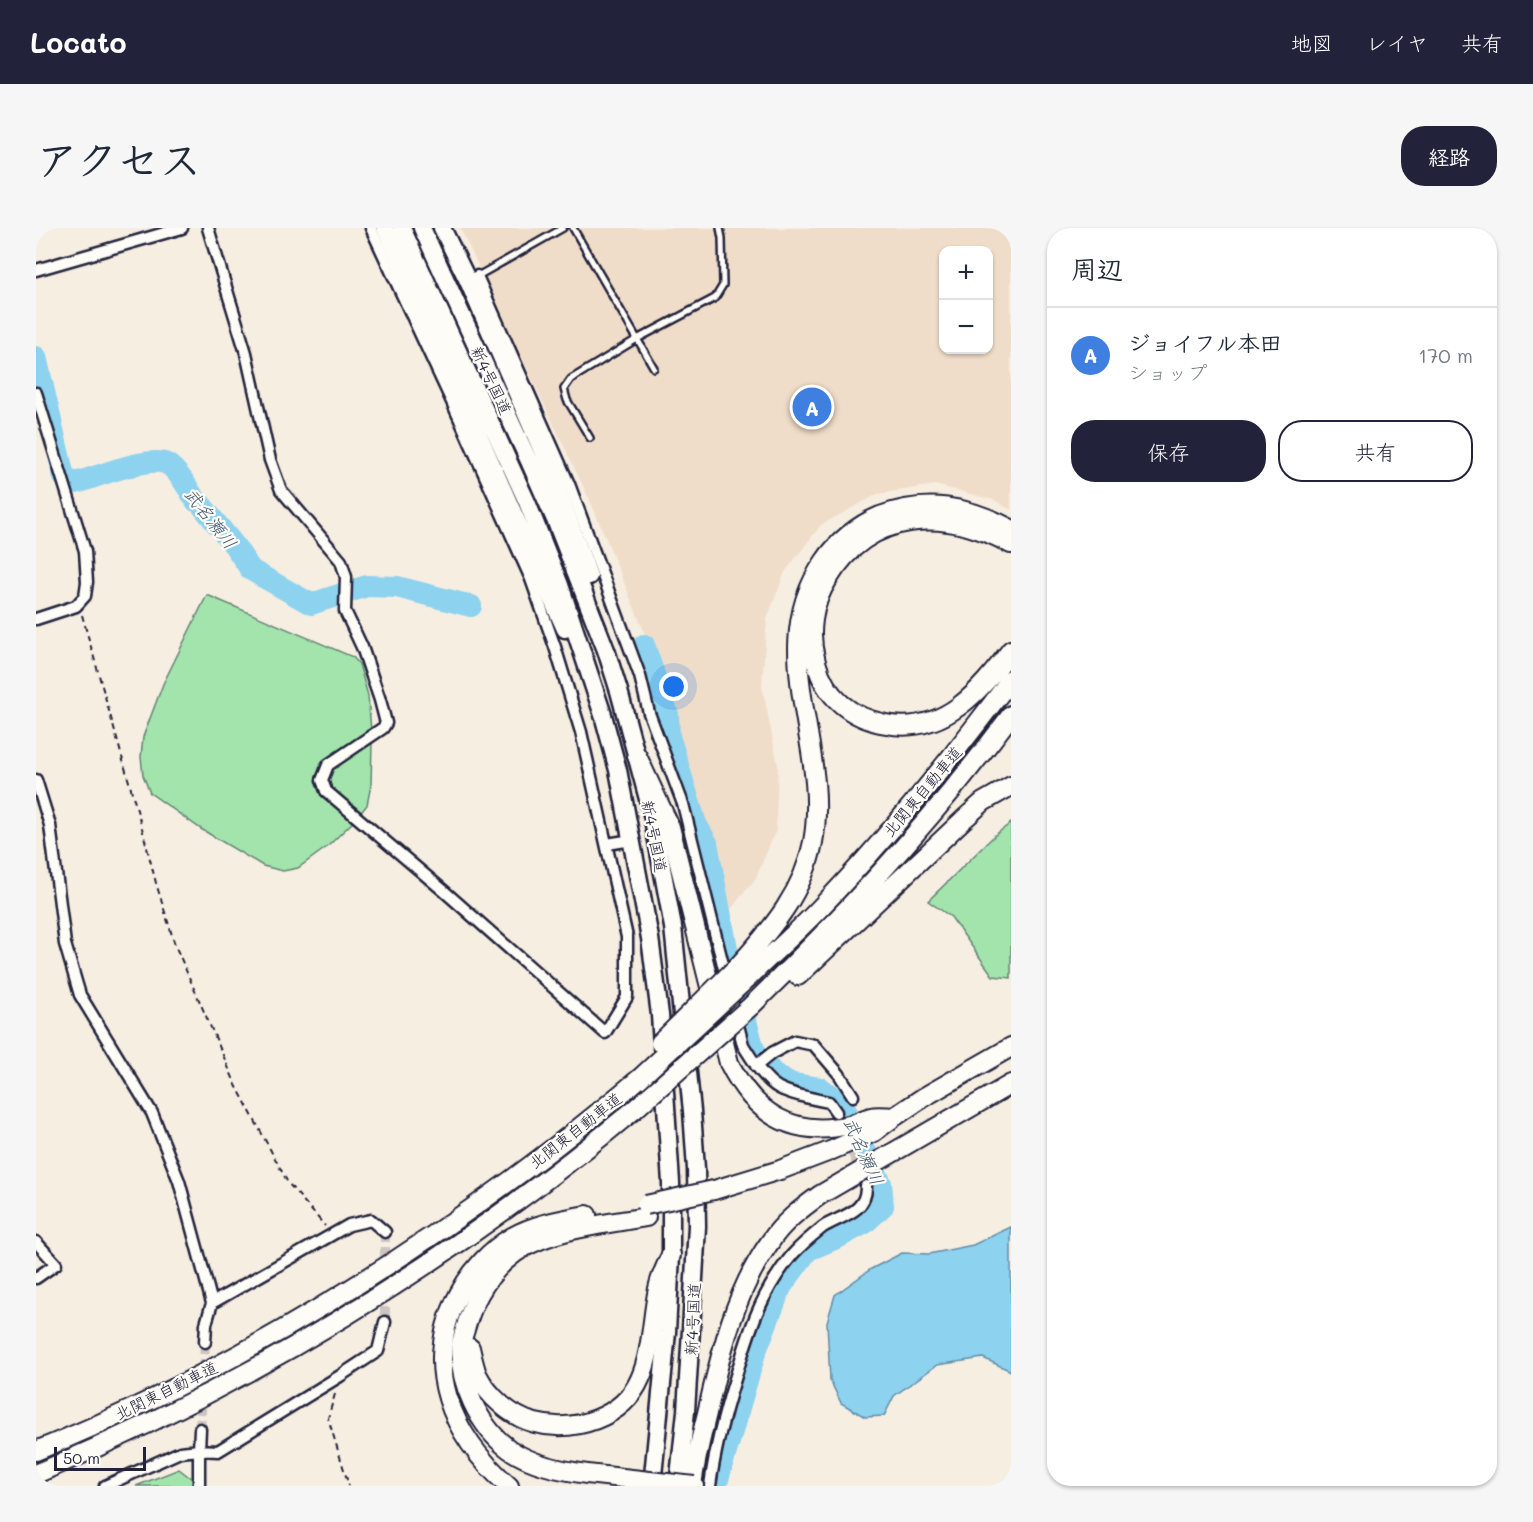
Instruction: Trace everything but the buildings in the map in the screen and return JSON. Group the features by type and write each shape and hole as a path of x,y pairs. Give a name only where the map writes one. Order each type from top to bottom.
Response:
{"highway":[{"path":"385,228 603,715"},
{"name":"新4号国道","path":"402,228 527,502 560,585 603,715 618,770 632,840 650,938 660,1015 671,1183 671,1255 667,1332 652,1486"},
{"name":"新4号国道","path":"422,228 551,512 606,650 652,814 673,927 685,1030 694,1146 697,1226 686,1411 678,1486"},
{"path":"442,228 472,279 553,476 595,592 606,650"},
{"path":"744,971 795,892 813,843 817,798 798,674 798,650 799,625 803,606 818,570 830,553 862,526 885,514 913,507 952,507 987,518 1011,529"},
{"path":"1011,544 969,526 942,521 915,521 892,526 872,534 837,564 815,606 812,626 812,646 818,669 825,686 836,700 855,714 878,723 899,727 918,726 950,713 970,698 1011,650"},
{"name":"北関東自動車道","path":"36,1451 139,1405 282,1329 402,1256 457,1220 512,1179 558,1134 637,1074 744,971 818,910 933,781 1011,679"},
{"name":"北関東自動車道","path":"36,1474 148,1424 218,1389 343,1318 468,1237 618,1124 639,1113 752,1012 894,859 1011,715"},
{"path":"637,756 670,827 729,1063 744,1089 759,1106 777,1118 809,1127 829,1128 850,1125 873,1116 894,1117"},
{"path":"752,1012 983,802 1011,786"},
{"path":"714,1196 874,1132 924,1097 1011,1047"},
{"path":"442,1361 471,1425 496,1454 510,1463 556,1481 693,1486 713,1386 736,1306 746,1282 771,1240 801,1209 820,1195 1011,1084"},
{"path":"587,1482 524,1458 508,1448 485,1424 476,1410 465,1379 461,1346 473,1304 490,1275 517,1251 534,1242 562,1233 646,1211 778,1183 886,1140 916,1139"},
{"path":"509,1486 485,1464 465,1437 447,1396 442,1361 446,1328 458,1296 475,1269 500,1245 528,1229 550,1222 646,1211"},
{"path":"466,1325 476,1372 484,1386 504,1407 517,1416 545,1426 578,1425 594,1420 609,1413 621,1403 633,1391 640,1378 646,1360 658,1286 671,1255"}],"street":[{"path":"36,270 182,228"},
{"path":"208,228 246,353 270,460 281,490 341,561 346,577 345,611 362,647 386,723 383,728 328,765 322,780 326,791 605,1033 627,997 627,937 581,732 531,579 371,228"},
{"path":"472,279 569,484 640,676 649,712 682,804 743,1046 756,1066 778,1088 829,1102 836,1112"},
{"path":"36,393 84,551 87,582 85,596 76,606 36,619"},
{"path":"36,780 50,825 65,944 80,995 152,1113 179,1181 212,1303 206,1324 205,1342"},
{"path":"607,844 632,840"},
{"path":"756,1066 772,1053 795,1041 814,1045 839,1074 853,1096"},
{"path":"710,1486 715,1453 743,1353 759,1307 773,1279 794,1253 824,1227 849,1215 862,1203 866,1186"},
{"path":"212,1303 349,1225 371,1220 385,1232"},
{"path":"36,1242 56,1264 36,1278"},
{"path":"105,1486 180,1452 218,1451 378,1351 385,1322"},
{"path":"199,1486 200,1429"}],"lane":[{"path":"472,279 563,228"},
{"path":"573,228 654,368"},
{"path":"590,438 567,400 564,389 571,380 637,339 715,298 723,285 720,228"}],"path":[{"path":"79,603 175,945 236,1085 288,1183 332,1234"},
{"path":"340,1376 328,1418 349,1486"}],"shaded area":[{"path":"460,228 1011,228 1011,510 994,500 935,485 878,494 821,525 785,572 767,619 762,685 778,765 776,830 756,878 727,914 709,840 648,641 592,505"}],"green space":[{"path":"207,595 353,657 359,664 368,696 372,742 371,785 367,805 327,847 298,868 283,871 263,866 201,829 150,793 143,775 141,757 143,737 163,684"},
{"path":"1011,823 1011,978 993,976 951,917 928,901 995,835"},
{"path":"179,1469 201,1486 136,1486"}],"water":[{"path":"1011,1227 1011,1371 983,1358 937,1365 894,1396 884,1416 865,1417 841,1403 830,1380 827,1322 835,1295 871,1269 902,1253 929,1254 973,1245"}],"waterway":[{"name":"武名瀬川","path":"36,357 64,477 76,483 136,464 148,462 167,464 179,475 196,501 234,545 251,570 311,604 367,586 397,587 471,606"},
{"name":"武名瀬川","path":"644,645 668,715 669,736 696,824 707,843 729,959 754,1050 773,1073 792,1084 820,1088 842,1103 881,1183 883,1206 865,1223 808,1250 781,1287 755,1353 716,1486"}],"tunnel":[{"path":"847,1139 866,1186"},
{"path":"385,1232 385,1322"},
{"path":"200,1429 205,1342"}],"place":[{"name":"ジョイフル本田","path":"812,407"}]}
